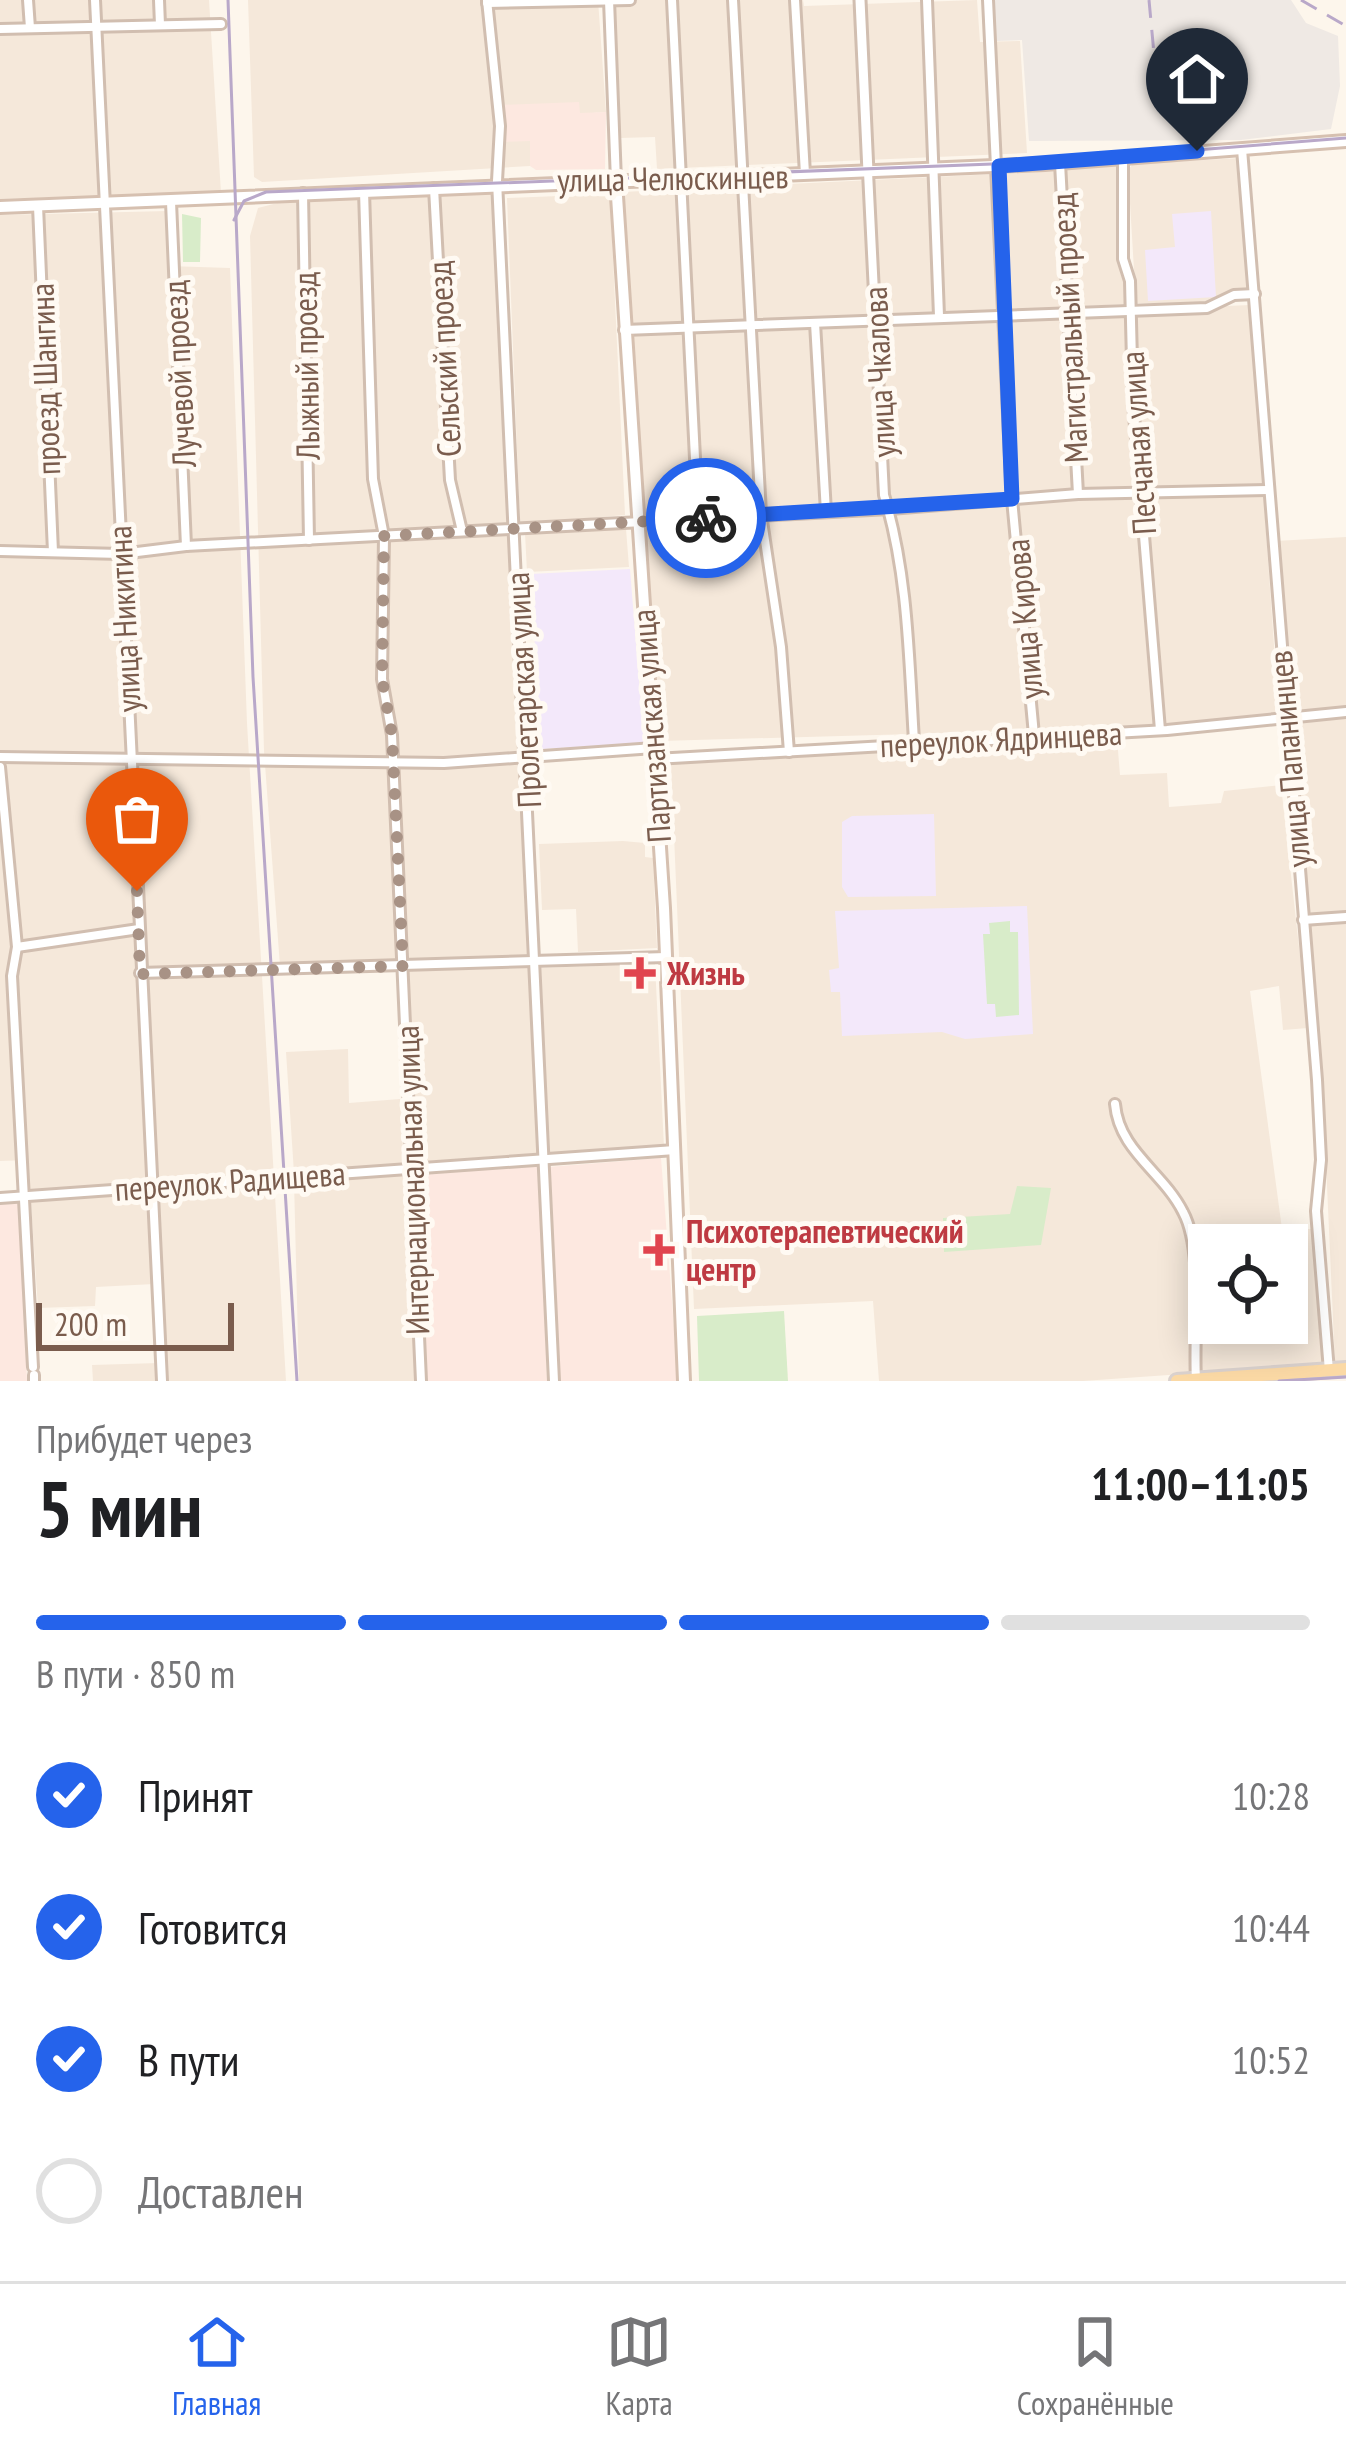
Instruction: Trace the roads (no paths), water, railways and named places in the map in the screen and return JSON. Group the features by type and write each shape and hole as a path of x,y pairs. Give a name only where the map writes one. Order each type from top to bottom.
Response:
{"main road":[{"name":"улица Челюскинцев","path":"0,207 999,166 1346,141"},
{"name":"Партизанская улица","path":"616,181 666,957 684,1381"},
{"path":"1178,1381 1346,1370"}],"street":[{"path":"28,0 30,28"},
{"name":"улица Никитина","path":"95,0 162,1381"},
{"path":"159,0 160,25"},
{"path":"487,1 630,0"},
{"path":"672,0 698,518"},
{"path":"733,0 761,514 782,654 789,752"},
{"path":"795,0 805,174"},
{"name":"улица Чкалова","path":"860,0 884,495 908,632 914,741"},
{"path":"927,0 939,316"},
{"name":"улица Кирова","path":"988,0 1012,499 1034,735"},
{"name":"Пролетарская улица","path":"487,1 500,126 497,183 554,1381"},
{"name":"Партизанская улица","path":"609,1 616,181"},
{"path":"0,29 221,24"},
{"name":"улица Папанинцев","path":"1242,148 1317,1080 1322,1160 1316,1210 1329,1371"},
{"name":"Песчаная улица","path":"1124,157 1120,203 1160,730"},
{"name":"Магистральный проезд","path":"1060,163 1078,494"},
{"name":"Сельский проезд","path":"434,186 450,480 462,531"},
{"name":"Интернациональная улица","path":"364,189 373,479 384,536 382,679 393,764 421,1381"},
{"name":"Лыжный проезд","path":"303,192 309,540"},
{"name":"Лучевой проезд","path":"171,202 186,546"},
{"name":"проезд Шангина","path":"38,206 53,552"},
{"path":"624,329 1207,308 1234,295 1255,294"},
{"path":"815,323 826,512"},
{"path":"0,551 121,554 186,546 890,509 1078,494 1267,490"},
{"name":"переулок Ядринцева","path":"0,758 393,764 789,752 1160,730 1346,712"},
{"path":"0,767 16,947 12,976 34,1374"},
{"path":"1303,920 1346,917"},
{"path":"16,947 139,929"},
{"path":"140,974 666,957"},
{"path":"0,976 12,976"},
{"path":"1115,1105 1117,1130 1177,1202 1190,1229 1196,1380"},
{"name":"переулок Радищева","path":"0,1198 675,1150"}],"tram line":[{"path":"228,0 253,677 297,1381"},
{"path":"234,220 244,201 266,192 1044,162 1346,138"},
{"path":"1279,1381 1346,1377"}],"railway":[{"path":"1149,0 1158,97"},
{"path":"1301,0 1346,26"}],"place":[{"name":"Жизнь","path":"640,973"},
{"name":"Психотерапевтический центр","path":"659,1250"}]}
